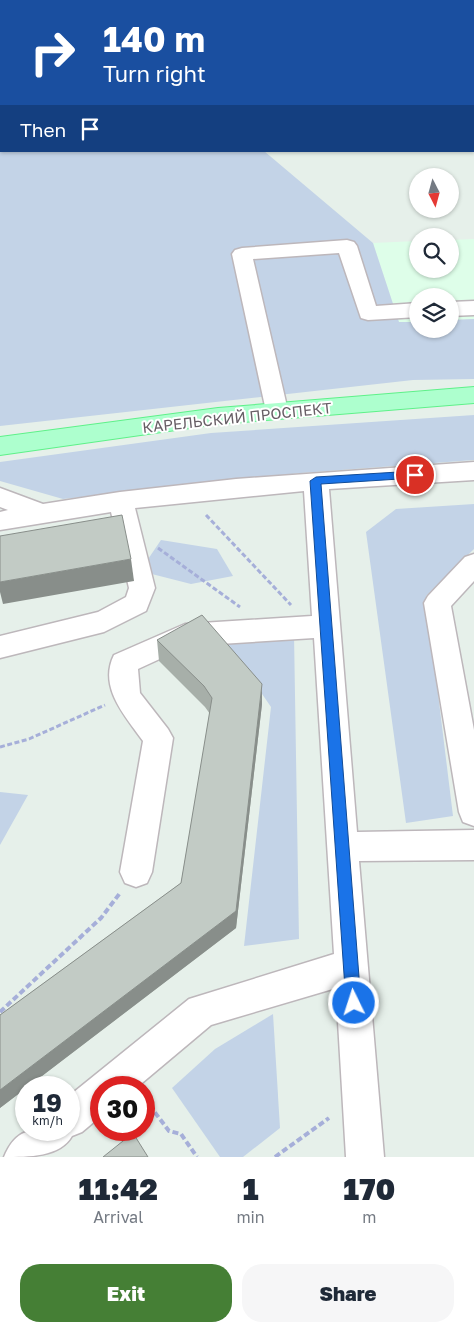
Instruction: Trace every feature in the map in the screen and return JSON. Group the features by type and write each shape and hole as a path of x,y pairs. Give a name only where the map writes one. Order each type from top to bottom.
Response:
{"main road":[{"name":"КАРЕЛЬСКИЙ ПРОСПЕКТ","path":"0,446 218,416 474,395"}],"street":[{"path":"277,411 242,254 347,246 368,313 409,311"},
{"path":"459,309 474,308"},
{"path":"0,521 120,501 316,481 474,471"},
{"path":"316,481 319,626 342,847 365,1157"},
{"path":"0,497 40,513"},
{"path":"0,647 104,621 137,604 142,588 128,526 120,501"},
{"path":"474,564 437,603 474,812"},
{"path":"136,872 158,738 126,696 124,663 185,635 319,626"},
{"path":"342,847 474,845"},
{"path":"122,1076 201,1011 351,966"},
{"path":"80,1111 90,1102"},
{"path":"23,1157 43,1141"}],"path":[{"path":"188,494 233,546 319,626"},
{"path":"128,526 269,628"},
{"path":"0,747 29,739 126,696"},
{"path":"0,1012 101,918 136,872"},
{"path":"276,1157 361,1095"},
{"path":"155,1113 169,1131 181,1134 197,1157"}],"shaded area":[{"path":"0,152 265,152 373,243 399,322 409,322 409,338 459,338 459,320 474,319 474,379 413,380 0,426"},
{"path":"474,239 474,319 459,320 459,288 409,288 409,322 399,323 373,243 409,241 409,278 459,278 459,240"},
{"path":"474,415 474,460 301,473 63,499 0,481 0,462 211,433"},
{"path":"474,504 474,549 426,596 453,816 406,823 366,532 396,509"},
{"path":"161,540 217,549 233,576 191,584 140,571"},
{"path":"294,634 299,939 244,946 271,707 225,640"},
{"path":"0,792 28,795 0,845"},
{"path":"273,1014 280,1128 243,1157 220,1157 172,1088 215,1049"}],"building":[{"path":"122,515 131,559 0,582 0,536"},
{"path":"202,615 262,684 236,911 18,1076 15,1076 15,1079 0,1090 0,1015 181,883 212,698 204,686 157,640"},
{"path":"123,1141 138,1141 148,1157 103,1157"}],"route":[{"path":"354,1003 316,481 415,475"}]}
